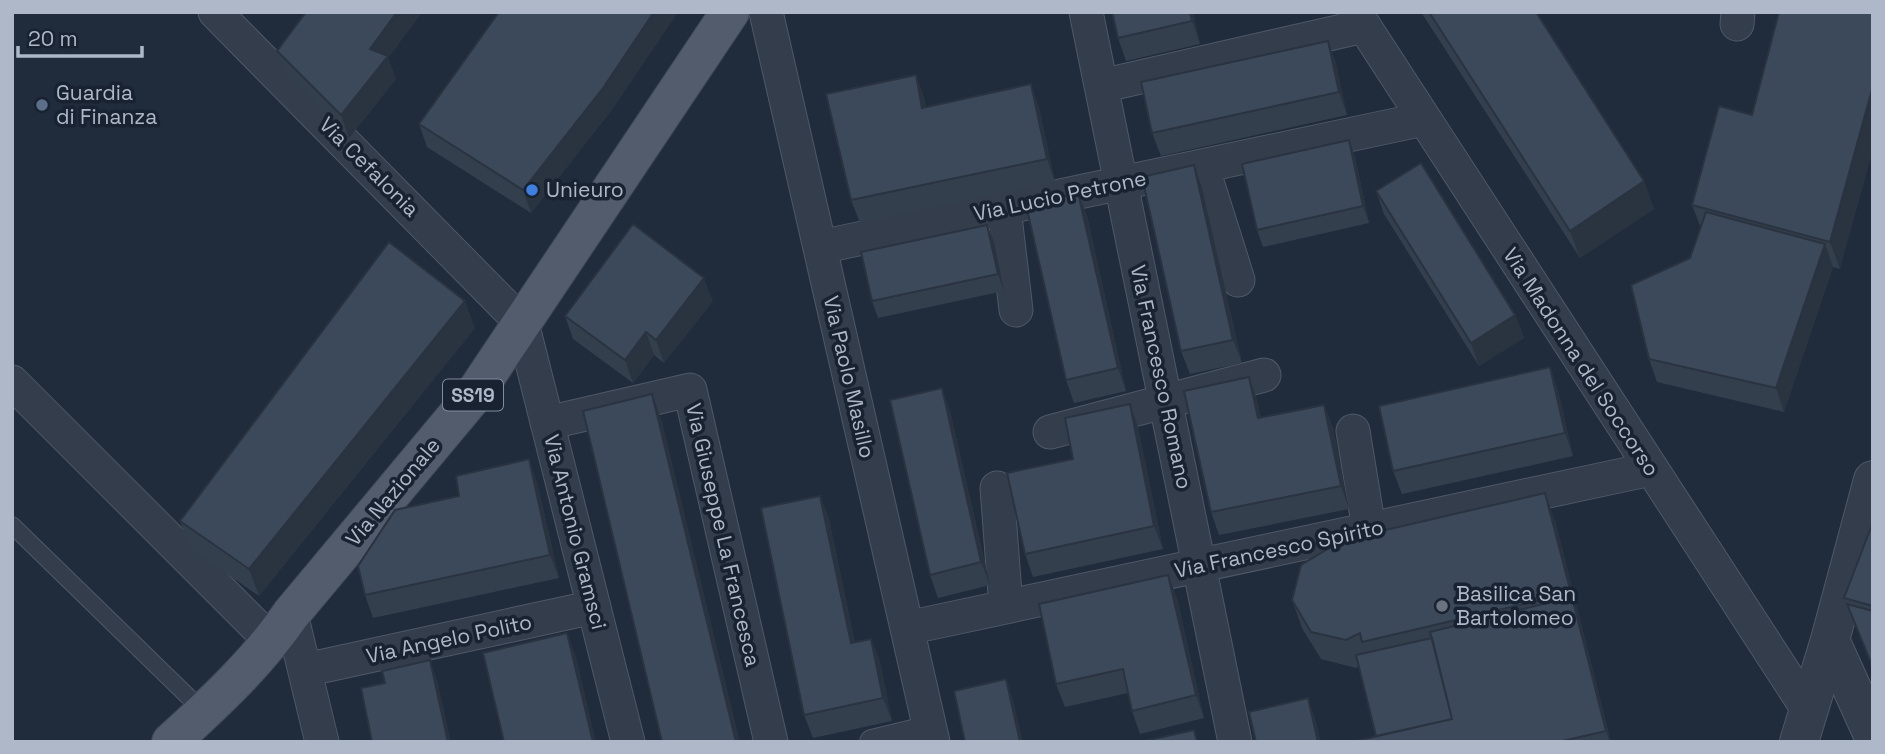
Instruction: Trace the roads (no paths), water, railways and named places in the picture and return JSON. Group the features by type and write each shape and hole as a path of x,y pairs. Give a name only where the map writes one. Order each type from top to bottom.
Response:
{"main road":[{"name":"Via Nazionale","path":"171,742 204,712 282,628 473,396 730,12"}],"street":[{"name":"Via Cefalonia","path":"215,12 522,323"},
{"name":"Via Paolo Masillo","path":"766,12 932,735"},
{"name":"Via Francesco Romano","path":"1086,12 1235,742"},
{"path":"1101,86 1359,19"},
{"name":"Via Madonna del Soccorso","path":"1359,19 1424,119 1568,366 1651,469 1804,727"},
{"name":"Via Lucio Petrone","path":"820,247 1424,119"},
{"path":"1202,166 1238,280"},
{"path":"1004,208 1016,310"},
{"name":"Via Antonio Gramsci","path":"522,323 628,742"},
{"path":"1049,432 1264,375"},
{"path":"12,382 282,628 304,670 322,742"},
{"name":"Via Giuseppe La Francesca","path":"547,423 690,390 771,742"},
{"path":"1353,431 1370,529"},
{"name":"Via Francesco Spirito","path":"907,628 1651,469"},
{"path":"1804,727 1873,480"},
{"path":"997,488 1006,607"},
{"name":"Via Angelo Polito","path":"304,670 594,607"},
{"path":"1830,640 1873,735"},
{"path":"872,742 932,735"}],"lane":[{"path":"12,525 204,712"}],"place":[{"name":"Guardia di Finanza","path":"42,105"},
{"name":"Unieuro","path":"532,190"},
{"name":"Basilica San Bartolomeo","path":"1442,606"}]}
